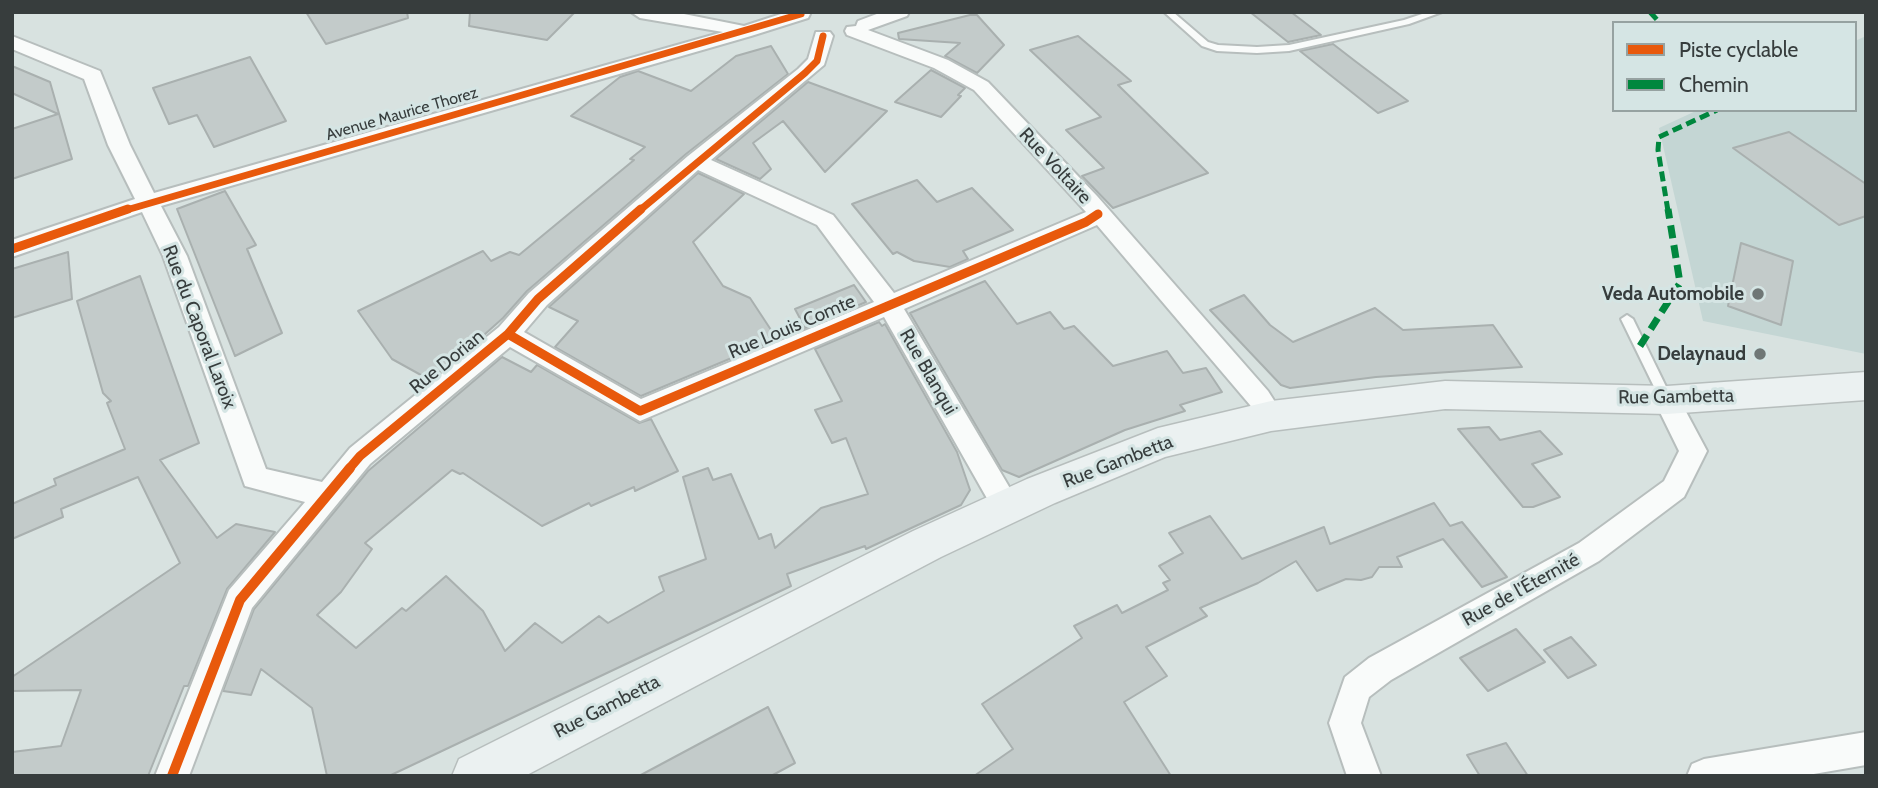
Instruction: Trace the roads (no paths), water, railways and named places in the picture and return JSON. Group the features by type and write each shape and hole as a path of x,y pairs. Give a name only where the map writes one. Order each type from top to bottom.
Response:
{"main road":[{"name":"Rue Gambetta","path":"477,776 915,551 1007,507 1158,443 1271,416 1445,395 1667,400 1866,386"}],"street":[{"path":"626,12 654,22 673,38 680,49"},
{"path":"640,12 744,32"},
{"name":"Avenue Maurice Thorez","path":"12,249 146,203 680,49 744,32 808,23 857,20 900,12"},
{"name":"Rue Voltaire","path":"857,20 981,86 1098,214 1259,398 1271,416"},
{"name":"Rue Dorian","path":"172,776 240,600 327,495 360,456 508,334 538,299 696,161 817,61 808,23"},
{"name":"Rue du Caporal Laroix","path":"12,42 93,75 119,145 175,256 255,478 327,495"},
{"name":"Rue Blanqui","path":"696,161 825,220 889,304 1007,507"},
{"name":"Rue Louis Comte","path":"508,334 640,411 1086,222 1098,214"},
{"name":"Rue de l'Éternité","path":"1364,776 1345,723 1356,688 1380,668 1589,552 1674,489 1693,451 1667,400"},
{"path":"1704,776 1866,748"}],"lane":[{"path":"1168,12 1205,44 1217,48 1257,50 1289,48 1406,22 1438,12"},
{"path":"1627,319 1667,400"}],"place":[{"name":"Veda Automobile","path":"1758,294"},
{"name":"Delaynaud","path":"1760,354"}]}
